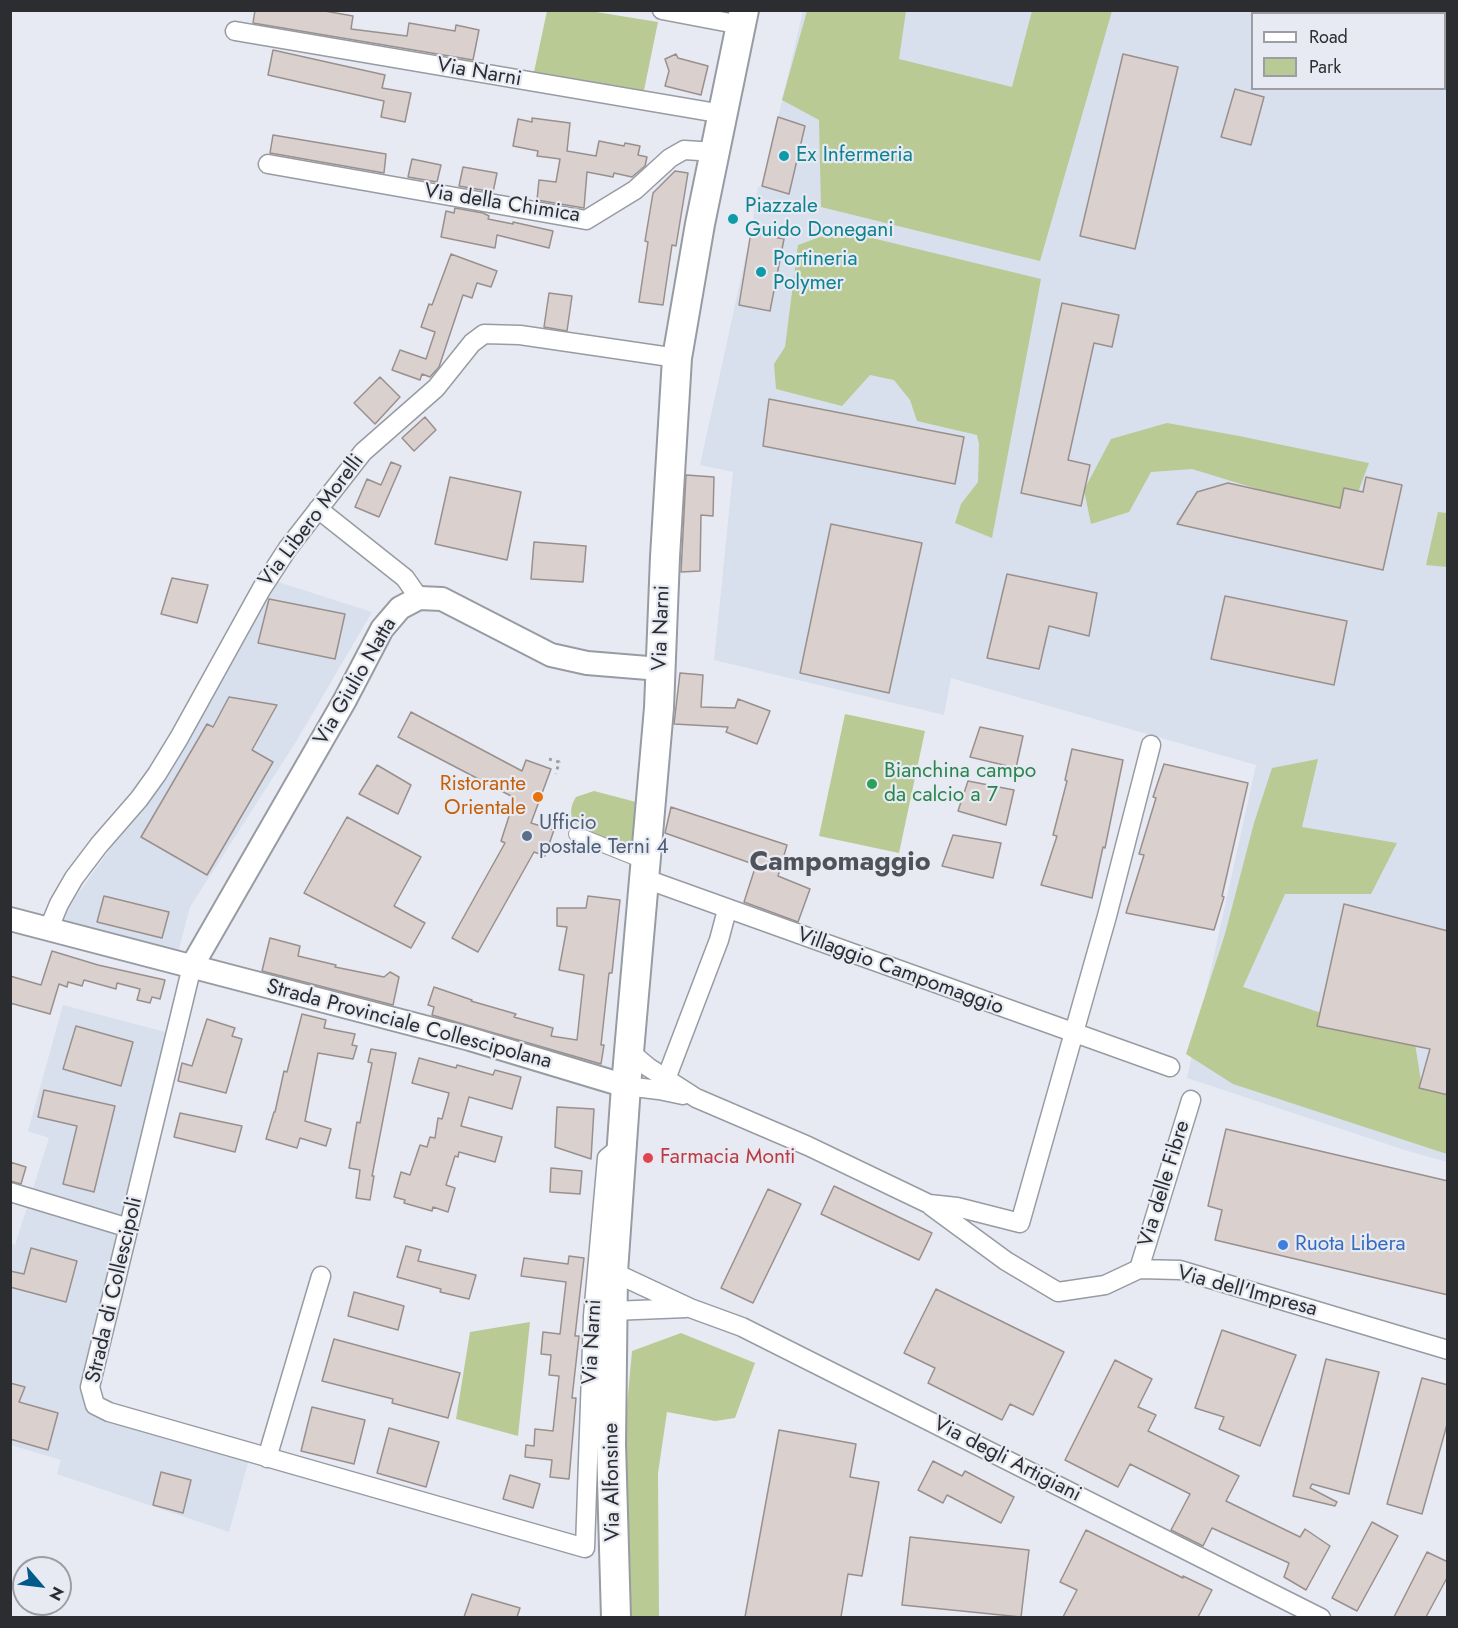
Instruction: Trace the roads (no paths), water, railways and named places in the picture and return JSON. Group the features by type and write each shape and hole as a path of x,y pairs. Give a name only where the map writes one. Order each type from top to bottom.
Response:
{"main road":[{"name":"Via Narni","path":"612,1311 626,1086 659,708 677,358 743,18"},
{"name":"Via Alfonsine","path":"612,1311 611,1444 616,1617"}],"street":[{"name":"Via Narni","path":"662,10 743,18"},
{"name":"Via Narni","path":"235,32 723,114"},
{"name":"Via della Chimica","path":"268,164 586,220 635,190 670,158 684,150 716,152"},
{"name":"Via Libero Morelli","path":"49,928 74,878 157,774 262,588 288,548 363,452 435,388 472,342 484,334 520,335 677,358"},
{"path":"318,509 405,578 419,598 442,599 551,656 587,663 660,669"},
{"name":"Via Giulio Natta","path":"192,966 345,700 382,629 400,608 419,598"},
{"path":"629,1051 648,1067 696,1098 808,1146 929,1204 957,1207 1020,1223 1107,916 1151,746"},
{"path":"576,834 633,857 644,869"},
{"name":"Villaggio Campomaggio","path":"644,869 727,910 1170,1067"},
{"path":"666,1079 719,940 727,910"},
{"path":"10,919 192,966"},
{"name":"Strada Provinciale Collescipolana","path":"192,966 470,1039 626,1086"},
{"name":"Strada di Collescipoli","path":"192,966 90,1387 95,1405 109,1412 585,1548"},
{"path":"626,1086 696,1098"},
{"name":"Via delle Fibre","path":"1139,1269 1191,1100"},
{"name":"Via Narni","path":"585,1548 593,1316 607,1158 623,1145"},
{"path":"10,1192 129,1228"},
{"name":"Via dell'Impresa","path":"929,1204 1006,1261 1058,1292 1105,1285 1139,1269 1180,1270 1448,1350"},
{"name":"Via degli Artigiani","path":"613,1272 690,1308 742,1327 1321,1617"},
{"path":"267,1458 321,1276"},
{"name":"Via degli Artigiani","path":"612,1311 690,1308"}],"place":[{"name":"Ex Infermeria","path":"784,156"},
{"name":"Piazzale Guido Donegani","path":"733,219"},
{"name":"Portineria Polymer","path":"761,272"},
{"name":"Bianchina campo da calcio a 7","path":"872,784"},
{"name":"Ristorante Orientale","path":"538,797"},
{"name":"Ufficio postale Terni 4","path":"527,836"},
{"name":"Farmacia Monti","path":"648,1158"},
{"name":"Ruota Libera","path":"1283,1245"}],"district":[{"name":"Campomaggio","path":"840,863"}]}
